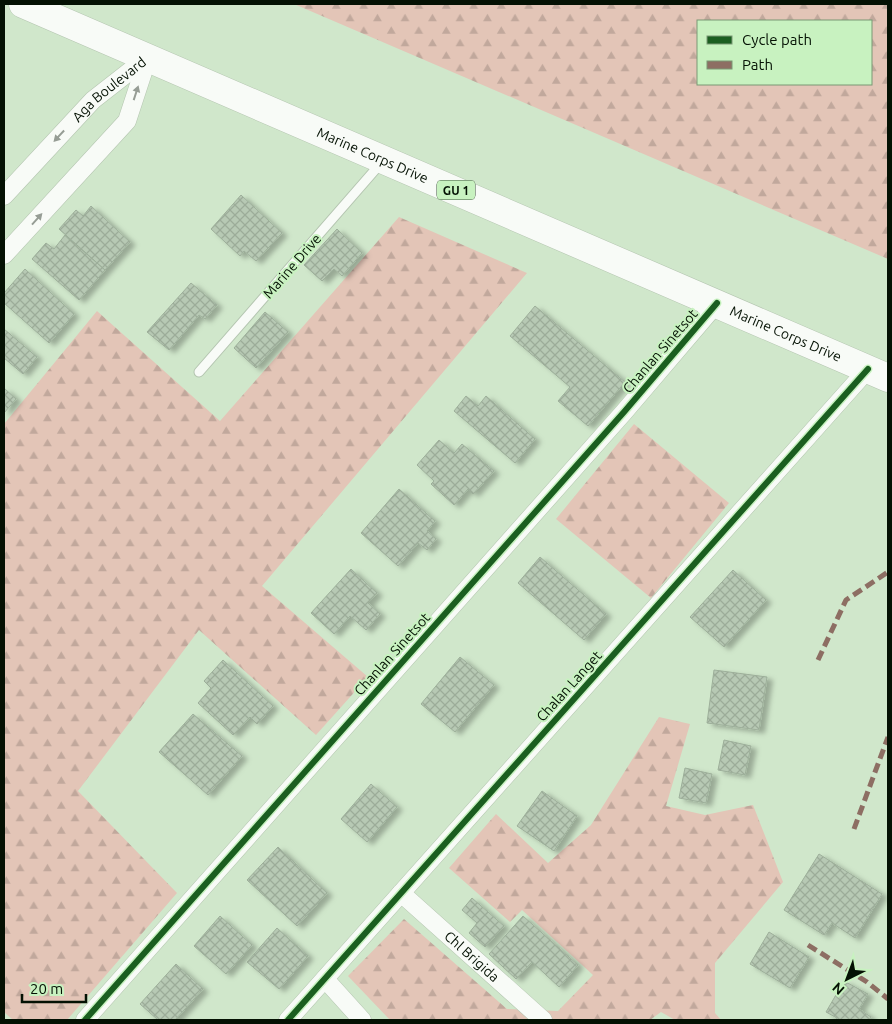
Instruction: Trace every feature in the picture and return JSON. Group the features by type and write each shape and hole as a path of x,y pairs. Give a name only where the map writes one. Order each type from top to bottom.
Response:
{"main road":[{"name":"Marine Corps Drive","path":"23,4 385,159 878,374"}],"street":[{"name":"Aga Boulevard","path":"4,196 92,100 148,57"},
{"name":"Aga Boulevard","path":"4,255 127,121 148,57"},
{"name":"Chanlan Sinetsot","path":"85,1020 618,419 717,303"},
{"name":"Chalan Langet","path":"288,1020 401,893 878,374"},
{"name":"Chl Brigida","path":"401,893 543,1020"},
{"path":"325,979 362,1020"}],"lane":[{"name":"Marine Drive","path":"199,372 385,159"}],"green space":[{"path":"294,4 888,4 888,259"},
{"path":"399,217 527,273 262,586 368,677 316,735 199,630 78,791 177,893 67,1020 13,1020 4,1012 4,424 97,311 220,421"},
{"path":"634,424 729,503 651,598 556,519"},
{"path":"659,717 690,724 666,806 705,815 753,805 783,882 715,963 715,1013 721,1020 675,1020 661,1012 650,1020 390,1020 348,976 404,919 507,1009 558,1011 593,975 522,910 510,922 449,868 496,814 548,863 591,825"}],"building":[{"path":"241,195 282,233 256,261 244,251 240,256 211,229"},
{"path":"91,206 130,242 105,270 59,229 76,210 83,216"},
{"path":"337,229 362,253 342,276 334,269 322,281 304,265"},
{"path":"65,235 105,270 79,300 32,259 46,243 54,249"},
{"path":"25,269 74,314 49,343 4,303 4,293"},
{"path":"191,283 217,305 205,319 199,315 169,350 147,332"},
{"path":"535,306 625,382 588,426 558,401 570,387 510,336"},
{"path":"265,312 288,332 256,368 234,348"},
{"path":"4,329 37,357 23,374 4,358"},
{"path":"4,388 16,399 4,413"},
{"path":"466,396 478,406 486,396 535,439 515,463 454,411"},
{"path":"439,440 454,453 462,444 494,471 473,494 468,489 454,505 431,484 434,481 417,465"},
{"path":"399,489 435,521 427,531 436,539 427,550 418,543 398,566 361,533"},
{"path":"540,557 606,614 584,640 518,583"},
{"path":"351,569 377,593 368,603 380,614 366,630 350,616 334,634 311,613"},
{"path":"733,570 766,600 724,647 690,617"},
{"path":"460,657 494,685 455,732 421,704"},
{"path":"223,660 273,706 257,724 250,717 233,735 198,703 211,688 204,681"},
{"path":"714,670 767,677 759,730 707,723"},
{"path":"193,714 242,756 208,795 159,752"},
{"path":"724,740 751,746 745,775 718,770"},
{"path":"685,768 712,774 706,803 679,798"},
{"path":"371,784 397,807 367,842 341,819"},
{"path":"542,791 577,816 554,851 517,826"},
{"path":"278,847 327,893 297,926 247,880"},
{"path":"819,854 882,894 855,938 832,923 824,935 784,910"},
{"path":"472,898 504,926 485,947 469,933 477,923 462,910"},
{"path":"220,916 252,945 226,974 194,946"},
{"path":"523,916 578,965 559,987 532,962 516,979 489,954"},
{"path":"277,928 308,956 279,989 247,962"},
{"path":"769,932 809,957 790,988 750,964"},
{"path":"176,964 203,989 175,1020 158,1020 140,1004"},
{"path":"844,981 868,994 859,1009 871,1017 869,1020 836,1020 837,1018 826,1012"}],"marked path":[{"path":"818,660 846,600 888,572"},
{"path":"854,829 888,737"},
{"path":"808,945 867,982 888,999"}],"cycle path":[{"path":"85,1020 624,412 717,303"},
{"path":"288,1020 868,369"}]}
